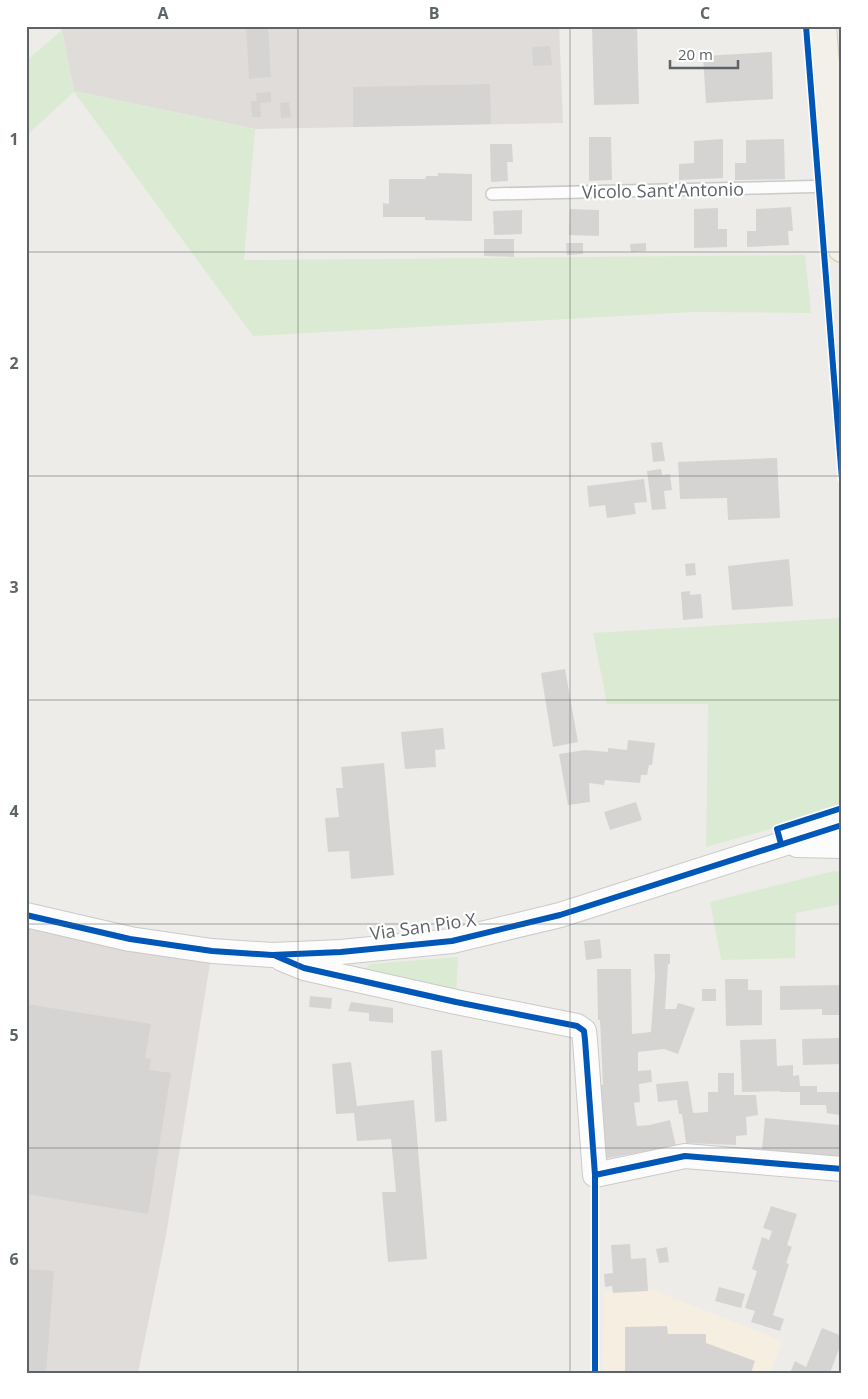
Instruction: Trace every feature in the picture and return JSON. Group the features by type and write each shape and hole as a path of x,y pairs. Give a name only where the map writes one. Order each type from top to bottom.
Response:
{"main road":[{"path":"822,26 834,186 842,248"}],"street":[{"name":"Via San Pio X","path":"26,915 130,939 212,951 272,955 341,952 452,941 560,915 842,825"},
{"name":"Via San Pio X","path":"781,844 842,846"},
{"path":"272,955 304,968 456,1002 577,1026 584,1031 595,1175 685,1156 842,1168"}],"lane":[{"name":"Vicolo Sant'Antonio","path":"492,194 834,186"}],"shaded area":[{"path":"61,26 559,26 563,123 255,129 74,91"},
{"path":"26,915 212,951 166,1235 138,1373 26,1373"},
{"path":"650,1289 782,1341 770,1373 603,1373 604,1291"}],"green space":[{"path":"62,30 74,91 255,129 244,260 805,255 811,313 695,312 253,336 74,92 26,136 26,61"},
{"path":"839,618 842,648 842,809 706,847 708,704 607,704 593,633"},
{"path":"834,871 842,872 842,904 796,913 795,958 721,960 710,902"},
{"path":"458,957 456,995 361,974 370,964"}],"building":[{"path":"246,26 268,26 271,77 249,79"},
{"path":"592,26 637,26 639,104 594,105"},
{"path":"550,46 552,65 533,66 532,47"},
{"path":"772,52 773,99 706,103 703,56"},
{"path":"490,84 491,124 353,127 353,87"},
{"path":"271,92 271,102 260,103 261,117 252,117 251,101 257,101 256,93"},
{"path":"289,102 291,117 281,118 280,103"},
{"path":"589,137 611,137 612,180 589,181"},
{"path":"723,139 723,178 679,180 679,164 694,163 694,141"},
{"path":"784,139 785,179 735,180 735,163 746,163 746,140"},
{"path":"490,144 512,144 513,162 507,162 508,181 491,182"},
{"path":"438,173 472,174 472,221 425,220 425,217 383,217 383,203 389,204 389,179 425,179 426,176 438,176"},
{"path":"791,207 793,231 788,231 789,245 747,247 747,231 756,231 756,209"},
{"path":"718,208 718,229 727,229 727,247 694,248 694,209"},
{"path":"570,209 599,210 599,236 569,235"},
{"path":"522,210 522,234 494,235 493,211"},
{"path":"484,239 514,239 514,257 484,256"},
{"path":"566,243 583,243 583,254 567,255"},
{"path":"646,243 646,251 631,252 630,244"},
{"path":"662,442 665,461 653,462 651,443"},
{"path":"777,458 780,518 728,520 727,498 680,499 678,462"},
{"path":"661,469 662,475 670,474 672,490 664,491 666,509 652,510 647,471"},
{"path":"644,479 647,502 634,503 636,514 607,518 605,505 589,507 587,486"},
{"path":"789,559 793,606 732,610 728,566"},
{"path":"695,563 696,575 686,576 685,564"},
{"path":"690,591 690,595 701,594 703,618 683,620 681,592"},
{"path":"565,669 578,742 553,747 541,673"},
{"path":"443,728 445,749 435,750 436,767 405,769 401,732"},
{"path":"628,740 655,743 652,765 649,765 647,775 641,775 640,783 605,780 604,785 589,783 590,802 568,805 559,754 585,750 608,752 608,748 627,750"},
{"path":"384,763 394,875 351,879 349,851 328,852 325,818 339,817 336,788 343,788 341,767"},
{"path":"636,802 642,820 610,830 604,812"},
{"path":"600,939 602,958 586,960 584,941"},
{"path":"654,954 670,954 665,1009 676,1009 678,1003 695,1008 678,1054 664,1049 638,1052 638,1071 651,1070 652,1082 639,1084 640,1102 634,1103 637,1126 670,1120 676,1146 603,1159 595,1085 603,1085 600,1020 598,1020 597,969 631,969 632,1034 651,1032 655,976"},
{"path":"725,979 748,979 748,990 762,990 762,1025 726,1026"},
{"path":"842,985 842,1015 822,1015 822,1009 780,1010 780,986"},
{"path":"702,989 716,989 716,1001 702,1001"},
{"path":"310,996 332,998 331,1009 309,1007"},
{"path":"351,1002 393,1008 393,1023 369,1021 369,1013 348,1011"},
{"path":"26,1004 151,1024 145,1058 151,1059 149,1070 171,1073 148,1214 26,1194"},
{"path":"842,1038 842,1064 803,1065 802,1039"},
{"path":"776,1039 777,1066 793,1065 793,1076 799,1075 800,1086 817,1086 817,1092 842,1092 842,1155 832,1157 762,1150 765,1118 839,1125 839,1115 827,1113 826,1105 800,1105 800,1092 742,1092 740,1040"},
{"path":"442,1050 447,1121 435,1122 431,1051"},
{"path":"351,1062 357,1106 414,1100 427,1259 388,1262 382,1192 396,1192 391,1139 357,1141 354,1113 336,1114 332,1064"},
{"path":"718,1073 734,1073 734,1095 756,1095 758,1115 746,1117 747,1135 736,1136 736,1145 686,1143 682,1114 679,1114 677,1100 658,1102 656,1084 688,1081 693,1113 708,1112 708,1092 718,1092"},
{"path":"771,1206 797,1214 787,1245 792,1247 786,1263 789,1264 773,1315 784,1319 780,1331 751,1322 755,1311 745,1308 757,1271 752,1269 762,1237 769,1240 772,1231 763,1228"},
{"path":"630,1244 631,1259 646,1258 648,1291 613,1293 612,1286 605,1287 604,1274 613,1273 611,1245"},
{"path":"667,1247 669,1262 659,1263 656,1249"},
{"path":"26,1269 54,1271 46,1373 26,1373"},
{"path":"719,1287 745,1294 741,1308 715,1301"},
{"path":"667,1326 668,1334 706,1334 706,1343 755,1361 751,1373 625,1373 625,1327"},
{"path":"822,1328 842,1336 842,1341 830,1373 790,1373 795,1361 806,1367"}],"cycle path":[{"path":"806,26 842,479"},
{"path":"781,844 777,829 842,808"},
{"path":"26,915 130,939 212,951 272,955 341,952 452,941 560,915 842,825"},
{"path":"276,956 304,968 456,1002 577,1026 584,1031 595,1175 685,1156 842,1169"},
{"path":"595,1175 595,1373"}]}
